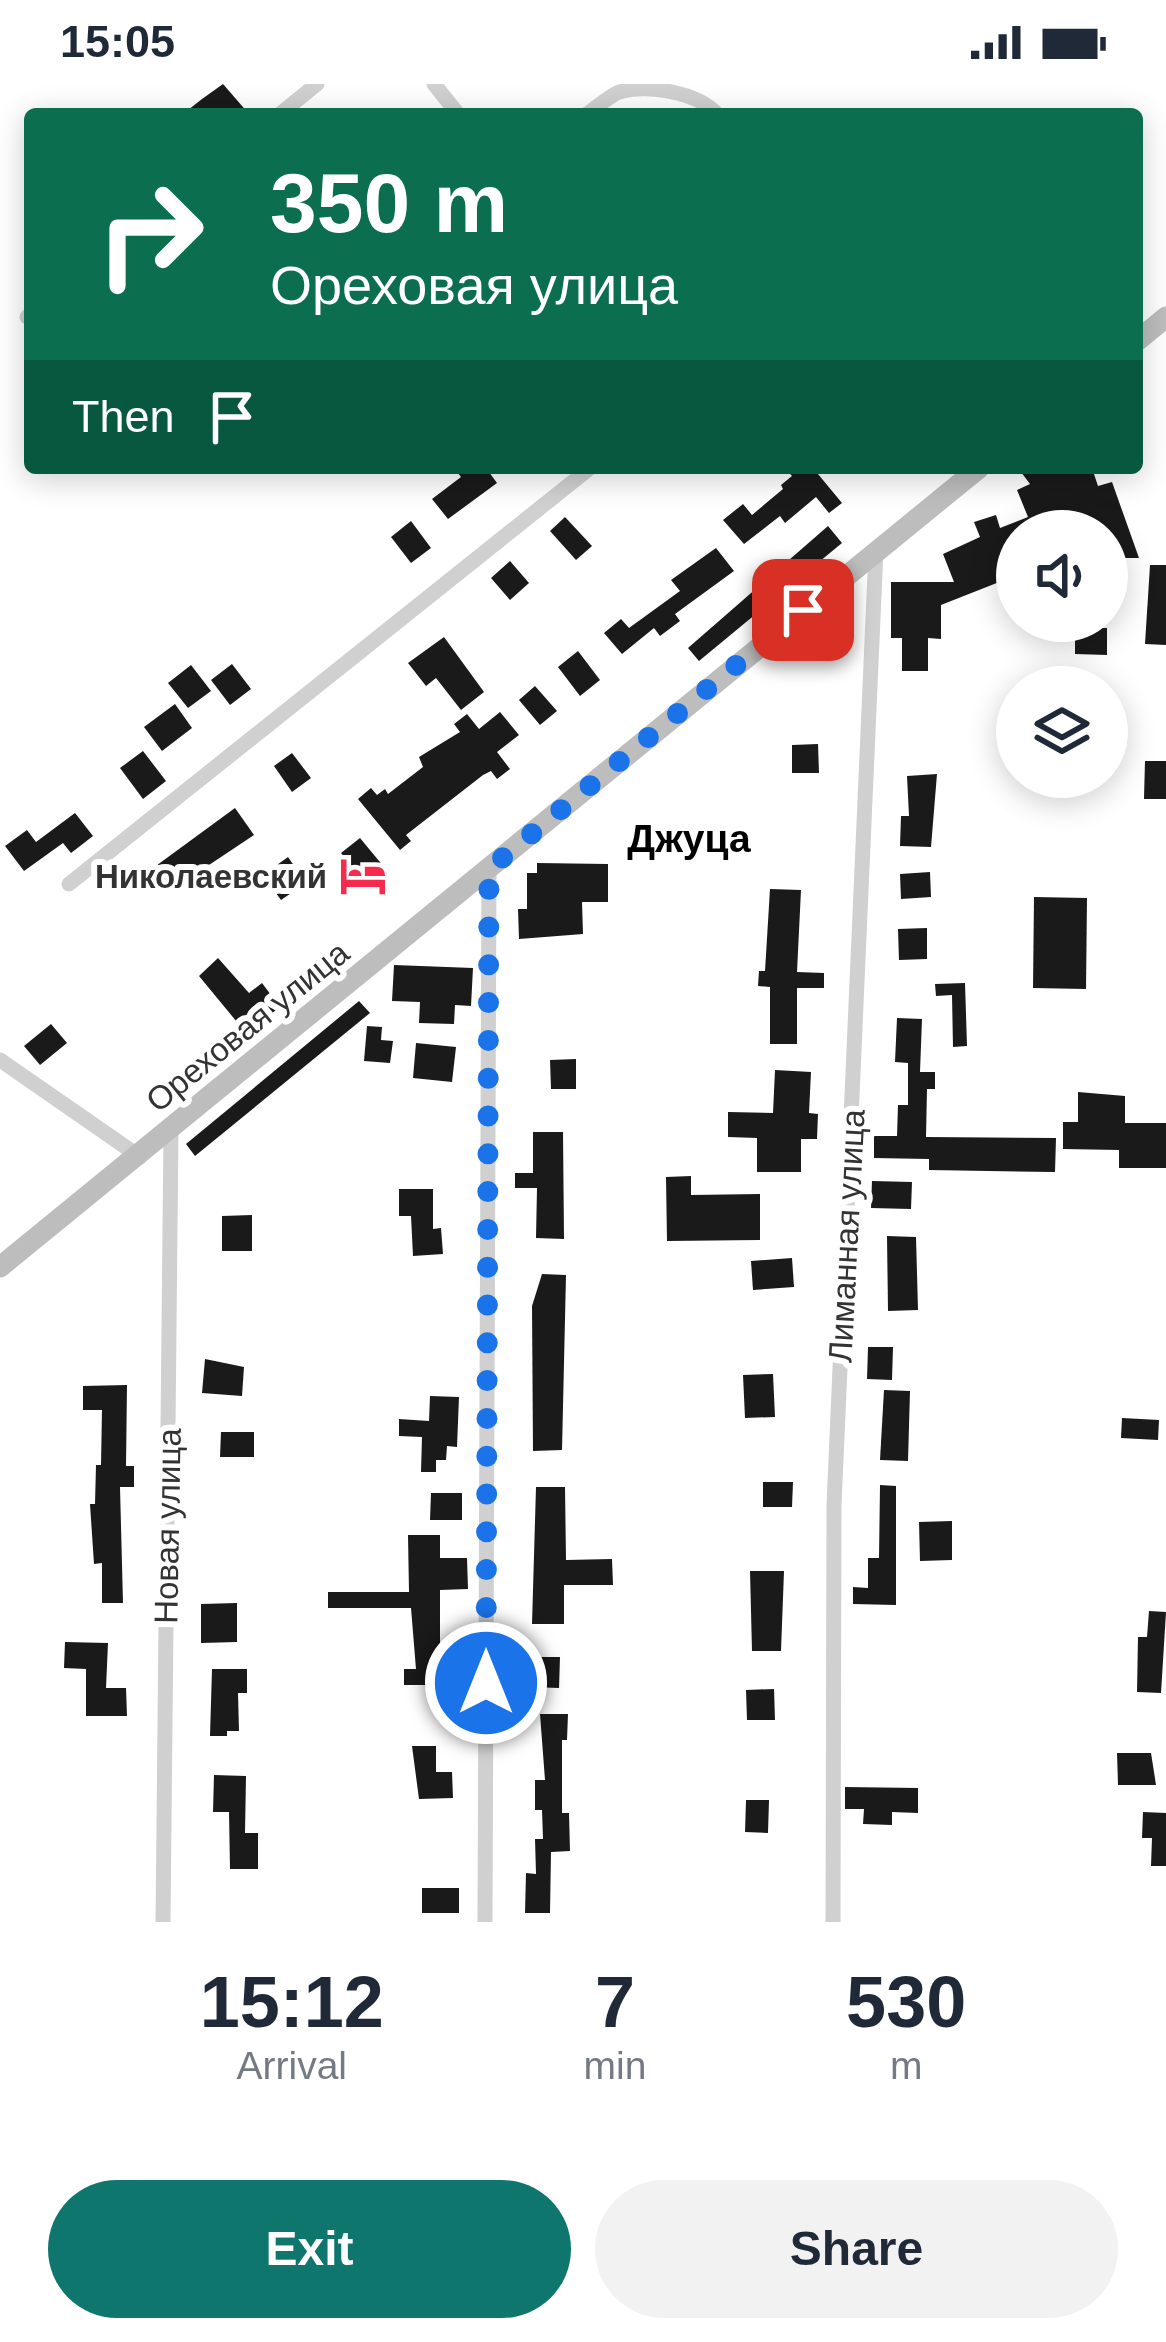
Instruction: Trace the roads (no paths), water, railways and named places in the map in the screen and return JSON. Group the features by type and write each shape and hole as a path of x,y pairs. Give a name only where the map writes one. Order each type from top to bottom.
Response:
{"main road":[{"name":"Ореховая улица","path":"0,1267 971,474"}],"street":[{"path":"287,108 316,84"},
{"path":"434,84 453,108"},
{"path":"596,108 622,90 652,88 688,94 708,108"},
{"path":"69,884 582,474"},
{"name":"Лиманная улица","path":"833,1922 834,1505 876,550"},
{"path":"485,1922 489,869"},
{"path":"0,1060 140,1157"},
{"name":"Новая улица","path":"164,1922 171,1130"}],"place":[{"name":"Николаевский","path":"363,876"}],"district":[{"name":"Джуца","path":"689,838"}]}
